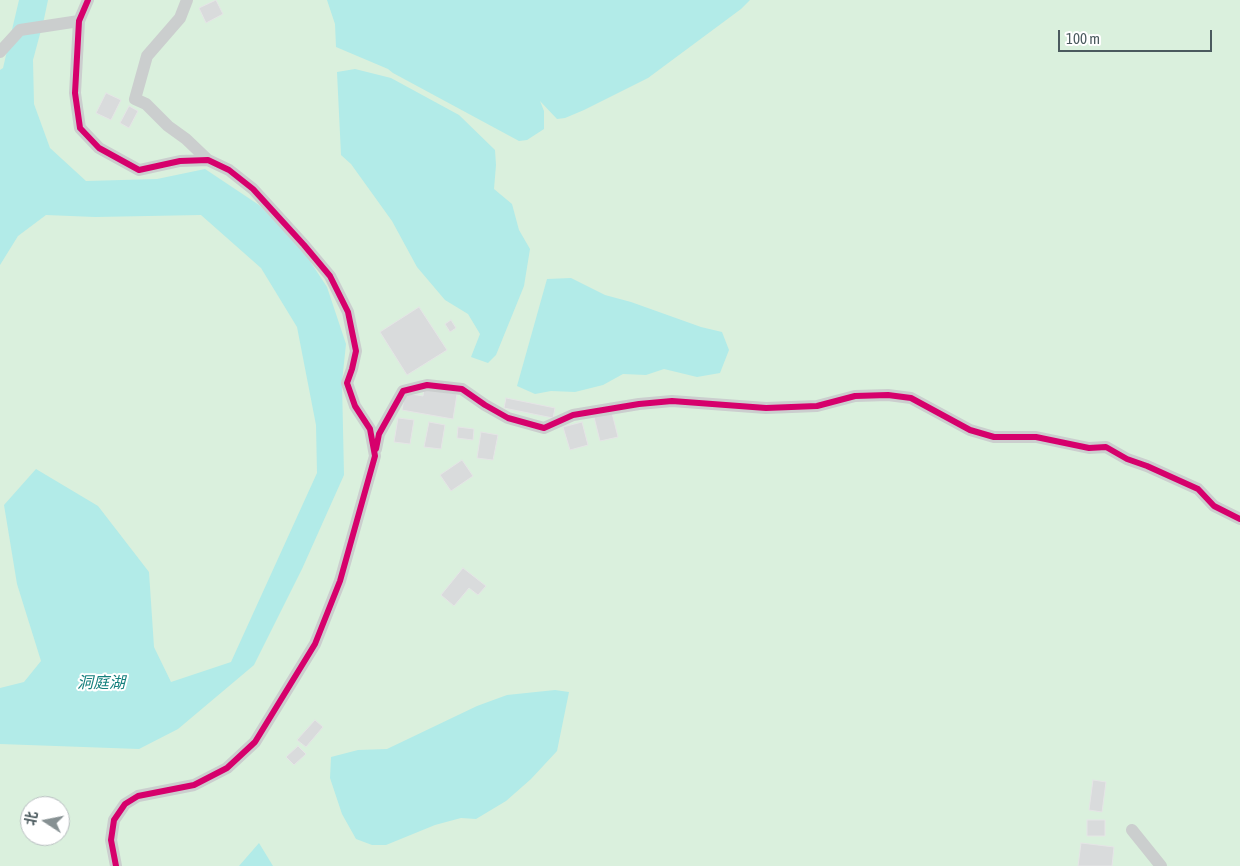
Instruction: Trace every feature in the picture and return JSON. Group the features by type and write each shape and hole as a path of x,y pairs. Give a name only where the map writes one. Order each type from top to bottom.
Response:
{"street":[{"path":"88,0 79,21 75,93 80,128 99,148 139,170 180,161 208,160"},
{"path":"188,0 180,18 146,56 135,99 146,104 168,126 208,160 228,170 253,189 330,276 348,312 356,351 352,369 346,383 355,406 370,429 375,456"},
{"path":"0,52 20,30 79,21"},
{"path":"116,866 111,840 114,820 125,804 138,796 194,785 227,768 255,742 315,644 340,581 375,456 379,434 403,391 428,385 462,389 485,406 508,418 544,428 573,415 639,404 672,401 766,408 817,406 855,396 888,395 911,398 970,430 994,437 1036,438 1089,448 1106,447 1127,459 1198,489 1214,506 1240,519"},
{"path":"1132,830 1161,866"}],"green space":[{"path":"0,0 1240,0 1240,866 0,866"}],"water":[{"name":"洞庭湖","path":"19,0 48,0 33,60 34,104 50,148 86,181 157,179 205,169 259,205 298,243 327,287 346,344 342,382 344,475 302,569 254,665 178,729 139,749 0,744 0,688 24,682 41,661 17,584 4,505 36,469 98,506 149,572 154,647 171,682 231,662 317,473 316,425 297,327 261,268 201,215 95,217 46,215 18,236 0,265 0,70 3,68"},
{"path":"327,0 750,0 741,9 648,78 584,110 565,118 557,119 540,101 544,111 544,129 527,140 519,141 388,69 336,47 335,24"},
{"path":"355,69 391,78 459,115 495,150 494,189 512,204 519,230 530,249 524,286 496,355 488,363 471,357 480,334 468,314 445,300 417,267 392,221 351,164 341,155 337,72"},
{"path":"571,278 605,295 631,302 701,327 722,332 729,350 720,373 697,377 664,369 646,375 623,374 603,385 575,392 551,391 535,394 517,386 547,279"},
{"path":"555,690 569,692 557,751 531,779 506,801 476,819 461,818 435,825 386,845 372,845 356,839 342,814 330,778 331,757 358,750 387,749 477,706 507,695"},
{"path":"259,843 273,866 239,866"}],"building":[{"path":"216,0 223,14 206,23 199,8"},
{"path":"106,93 121,100 111,120 96,113"},
{"path":"129,106 138,111 129,128 120,123"},
{"path":"419,307 447,350 407,375 380,332"},
{"path":"451,320 456,328 450,332 445,324"},
{"path":"424,389 457,394 453,419 402,410 405,393 423,396"},
{"path":"506,398 555,408 553,418 504,408"},
{"path":"612,413 618,437 600,441 594,417"},
{"path":"398,418 414,420 410,444 394,442"},
{"path":"429,422 445,425 441,449 424,447"},
{"path":"582,422 588,445 570,450 563,427"},
{"path":"458,427 474,429 473,440 457,438"},
{"path":"481,432 498,435 493,460 477,458"},
{"path":"462,460 473,476 451,491 440,475"},
{"path":"463,568 486,586 478,595 469,588 454,606 441,595"},
{"path":"315,720 323,727 306,747 297,740"},
{"path":"298,746 306,754 294,765 286,757"},
{"path":"1093,780 1106,782 1102,812 1089,810"},
{"path":"1087,820 1105,820 1105,836 1087,836"},
{"path":"1081,843 1114,847 1112,866 1078,866"}],"cycle path":[{"path":"88,0 79,21 75,93 80,128 99,148 139,170 180,161 208,160 229,170 253,189 304,245 330,276 348,312 356,351 347,383 355,406 370,429 375,456 340,581 315,644 255,742 227,768 194,785 138,796 125,804 114,820 111,840 116,866"},
{"path":"376,449 379,434 403,391 427,385 462,389 508,418 544,428 573,415 639,404 672,401 766,408 817,406 855,396 888,395 911,398 970,430 994,437 1036,437 1089,448 1106,447 1127,459 1198,489 1214,506 1240,519"}]}
